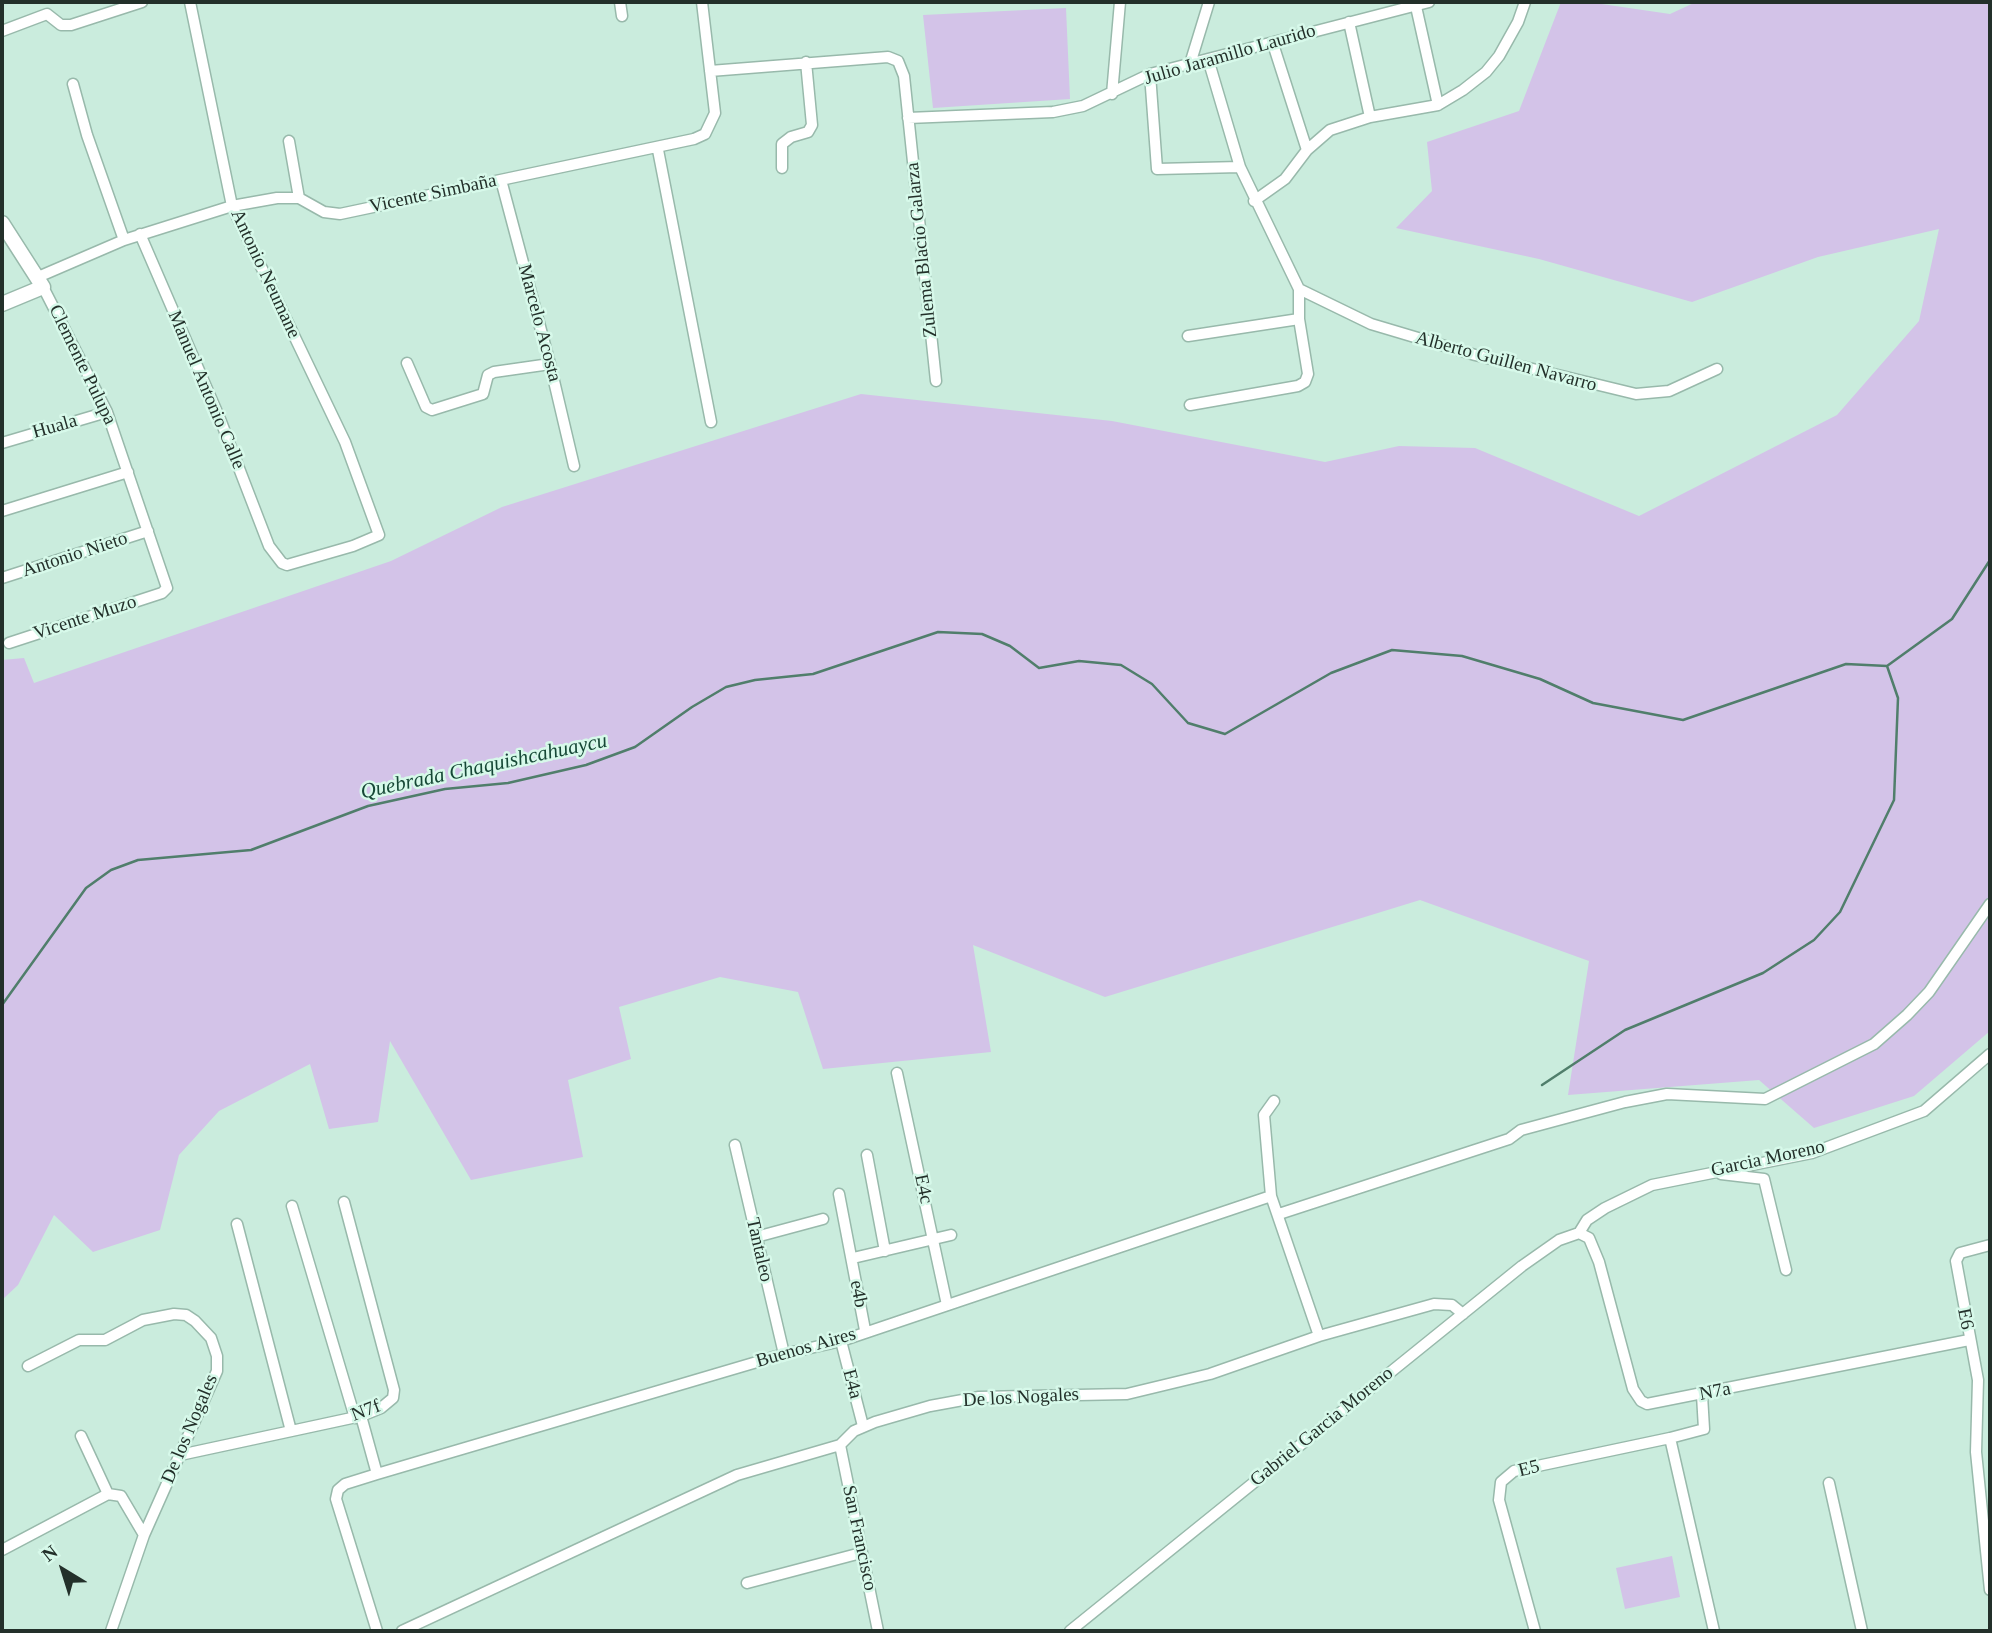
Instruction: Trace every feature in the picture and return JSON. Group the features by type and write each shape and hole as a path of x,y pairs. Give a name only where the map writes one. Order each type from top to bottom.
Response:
{"street":[{"path":"42,2 47,14 61,25 71,25 142,2"},
{"name":"Antonio Neumane","path":"190,2 232,206 345,442 379,534 353,546 287,565 270,546"},
{"path":"620,2 622,16"},
{"name":"Vicente Simbaña","path":"41,282 124,240 232,206 277,198 299,198 324,212 340,214 658,150 694,139 710,127 715,113 702,2"},
{"path":"1112,94 1120,2"},
{"path":"1190,64 1209,2"},
{"name":"Julio Jaramillo Laurido","path":"908,118 1053,112 1083,106 1150,74 1429,2"},
{"path":"1254,201 1284,179 1307,150 1330,130 1370,117 1438,105 1486,72 1518,22 1525,2"},
{"path":"1416,4 1438,105"},
{"path":"2,31 47,14"},
{"path":"1349,22 1370,117"},
{"path":"1273,44 1307,150"},
{"name":"Zulema Blacio Galarza","path":"806,62 894,58 905,76 936,381"},
{"path":"1190,405 1298,386 1305,382 1308,374 1299,319 1300,289 1254,201 1240,167 1208,59"},
{"path":"710,71 806,62 812,125 808,132 791,137 782,144 782,168"},
{"path":"1150,74 1157,169 1160,172 1240,167"},
{"path":"73,84 87,135 124,240"},
{"path":"289,141 299,198"},
{"path":"658,150 711,422"},
{"name":"Marcelo Acosta","path":"501,180 574,466"},
{"name":"Clemente Pulupa","path":"2,223 41,282 107,412 167,588 162,593"},
{"name":"Manuel Antonio Calle","path":"140,234 220,419 270,546"},
{"path":"2,304 41,282"},
{"name":"Alberto Guillen Navarro","path":"1300,289 1371,324 1487,358 1636,394 1669,391 1717,369"},
{"path":"1188,336 1299,319"},
{"path":"407,363 426,407 432,410 483,394 488,375 494,372 550,364"},
{"name":"Huala","path":"2,443 107,412"},
{"path":"2,511 128,472"},
{"name":"Antonio Nieto","path":"2,578 148,531"},
{"name":"Vicente Muzo","path":"9,643 162,593"},
{"path":"1279,1214 1509,1139 1521,1130 1625,1102 1667,1094 1765,1099 1874,1044 1908,1015 1929,992 1990,904"},
{"name":"Garcia Moreno","path":"1579,1233 1587,1220 1639,1190 1711,1172 1812,1153 1924,1111 1990,1055"},
{"name":"E4c","path":"897,1073 947,1305"},
{"path":"1275,1101 1264,1115 1271,1196 1319,1336"},
{"name":"Tantaleo","path":"735,1145 784,1354"},
{"path":"867,1155 885,1251"},
{"path":"1711,1172 1764,1179 1786,1270"},
{"name":"e4b","path":"839,1194 865,1330"},
{"name":"Buenos Aires","path":"377,1631 336,1499 338,1490 345,1484 784,1354 841,1341 865,1330 1271,1196"},
{"name":"N7f","path":"180,1455 358,1417 391,1401 394,1390 344,1202"},
{"path":"292,1206 377,1474"},
{"path":"756,1237 823,1219"},
{"path":"237,1224 291,1431"},
{"name":"Gabriel Garcia Moreno","path":"1070,1631 1463,1314 1559,1240 1579,1233"},
{"name":"N7a","path":"1579,1233 1586,1235 1593,1247 1636,1396 1647,1404 1969,1340"},
{"path":"853,1258 951,1235"},
{"name":"E6","path":"1990,1245 1957,1256 1956,1273 1978,1380 1978,1475 1990,1590"},
{"name":"De los Nogales","path":"402,1631 737,1475 840,1445 849,1434 863,1426 930,1406 979,1397 1127,1394 1210,1374 1319,1336 1434,1304 1452,1305 1463,1314"},
{"name":"De los Nogales","path":"29,1366 79,1340 114,1337 157,1315 186,1315 211,1338 217,1356 217,1371 144,1535 111,1631"},
{"name":"E4a","path":"841,1341 863,1426"},
{"name":"E5","path":"1535,1631 1499,1500 1501,1482 1514,1471 1704,1429 1702,1395"},
{"path":"81,1436 108,1494"},
{"path":"1670,1438 1714,1631"},
{"name":"San Francisco","path":"840,1445 878,1631"},
{"path":"1829,1483 1862,1631"},
{"path":"2,1549 108,1494 121,1496 144,1535"},
{"path":"747,1583 860,1553"}],"shaded area":[{"path":"1561,2 1588,2 1670,14 1696,2 1990,2 1990,1031 1914,1096 1814,1128 1759,1080 1568,1095 1589,961 1420,900 1105,997 973,945 991,1052 823,1069 798,992 720,977 619,1007 631,1059 568,1080 583,1157 471,1180 390,1041 378,1122 329,1129 310,1064 219,1111 179,1155 160,1230 93,1252 54,1215 18,1285 2,1300 2,660 24,658 34,683 391,561 502,507 861,394 1112,421 1325,462 1399,446 1475,448 1639,516 1837,415 1919,321 1939,229 1818,257 1692,302 1539,259 1396,228 1432,191 1427,142 1519,111"},
{"path":"1066,8 1070,99 933,108 923,15"},
{"path":"1672,1556 1680,1597 1625,1609 1616,1568"}],"waterway":[{"name":"Quebrada Chaquishcahuaycu","path":"2,1005 86,888 111,870 138,860 251,850 368,806 445,789 508,783 586,765 635,747 726,687 755,680 813,674 938,632 982,634 1010,646 1039,668 1079,661 1121,665 1152,684 1188,723 1225,734 1331,673 1392,650 1462,656 1540,679 1593,703 1683,720 1846,664 1887,666 1952,619 1990,560"},
{"path":"1542,1085 1625,1030 1763,973 1814,940 1840,912 1894,800 1898,698 1887,666"}]}
